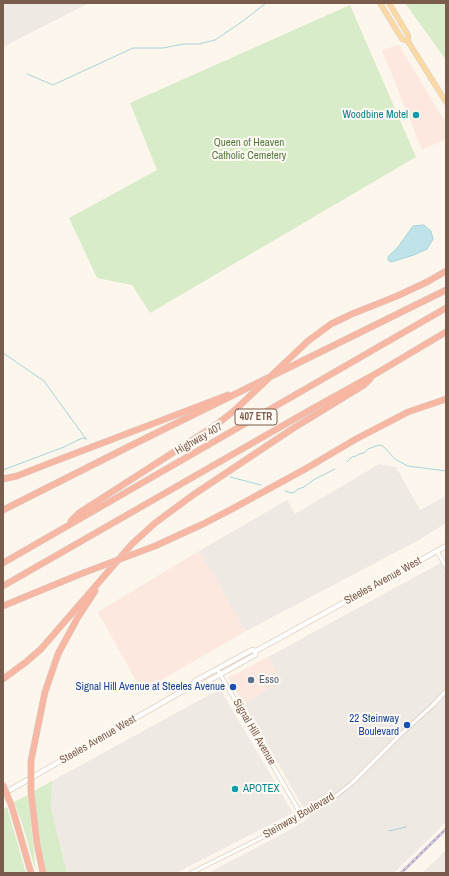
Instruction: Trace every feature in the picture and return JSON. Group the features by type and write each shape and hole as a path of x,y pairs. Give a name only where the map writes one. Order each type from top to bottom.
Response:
{"highway":[{"path":"427,282 446,271"},
{"path":"65,527 79,513 216,425 235,410 308,341 330,324 446,275"},
{"path":"3,510 446,290"},
{"name":"Highway 407","path":"3,563 446,308"},
{"name":"407 ETR","path":"3,586 377,373 446,332"},
{"path":"3,680 41,649 132,544 155,523 193,495 286,433 364,385 377,373"},
{"path":"3,479 17,476 223,396 243,390"},
{"path":"3,606 83,573 155,546 203,524 307,468 356,439 408,412 446,399"},
{"path":"43,873 37,844 31,792 32,761 38,726 45,692 58,654 101,579"},
{"path":"3,785 12,807 31,873"}],"main road":[{"path":"380,3 402,39 408,41"},
{"path":"389,3 408,35 408,41 446,102"},
{"name":"Steeles Avenue West","path":"3,794 194,685 195,681 252,650 256,651 446,546"},
{"name":"Steeles Avenue West","path":"194,685 199,686 255,655 256,651"}],"street":[{"path":"437,551 446,567"},
{"name":"Signal Hill Avenue","path":"217,669 302,816"},
{"name":"Steinway Boulevard","path":"191,873 332,799 352,783 446,691"}],"shaded area":[{"path":"3,3 89,3 3,47"},
{"path":"399,45 446,123 446,139 422,150 382,50"},
{"path":"379,464 396,467 420,510 446,496 446,523 419,540 246,631 199,551 287,500 295,514"},
{"path":"199,551 246,631 144,690 138,684 98,612"},
{"path":"446,560 446,822 394,873 208,873 290,830 309,818 244,704 281,681 268,657"},
{"path":"268,657 282,681 244,704 228,677"},
{"path":"220,689 293,813 176,873 67,873 51,808 52,781"},
{"path":"446,850 446,873 422,873 443,853"}],"green space":[{"path":"405,3 446,3 446,60"},
{"name":"Queen of Heaven Catholic Cemetery","path":"350,5 416,157 150,313 132,285 97,278 69,218 157,170 130,103"},
{"path":"52,781 51,808 67,873 46,873 40,842 34,791"},
{"path":"28,795 36,872 22,823 14,802"},
{"path":"7,807 26,873 4,873 3,871 3,809"}],"water":[{"path":"424,225 431,231 433,239 427,249 414,255 391,262 388,260 388,257 398,247 413,226"}],"waterway":[{"path":"27,74 53,85 133,48 163,48 184,44 199,44 215,40 266,3"},
{"path":"3,353 44,381 86,439"},
{"path":"3,470 64,447 83,438 86,439"},
{"path":"347,462 352,457 364,453 368,449 379,445 383,446 395,459 408,466 446,471"},
{"path":"285,491 292,493 295,492 315,479 335,469"},
{"path":"230,477 261,485"},
{"path":"389,831 406,827"}],"railway":[{"path":"401,873 446,829"}],"place":[{"name":"Woodbine Motel","path":"416,115"},
{"name":"Esso","path":"251,680"},
{"name":"Signal Hill Avenue at Steeles Avenue","path":"233,687"},
{"name":"22 Steinway Boulevard","path":"407,725"},
{"name":"APOTEX","path":"235,789"}]}
